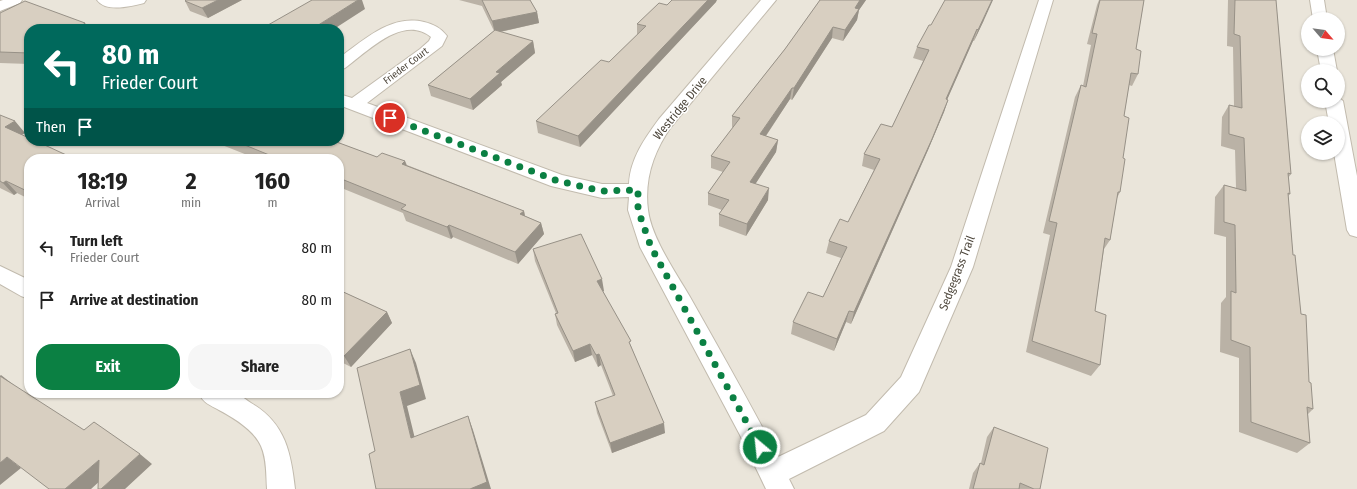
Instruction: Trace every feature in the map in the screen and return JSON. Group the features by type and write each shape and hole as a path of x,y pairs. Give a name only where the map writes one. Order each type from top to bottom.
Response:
{"street":[{"path":"0,7 15,0"},
{"path":"104,0 117,4 139,0"},
{"name":"Westridge Drive","path":"769,0 657,134 644,159 638,190 638,210 651,247 777,481"},
{"name":"Sedgegrass Trail","path":"777,481 875,423 910,384 962,267 1046,0"},
{"path":"1317,0 1319,12"},
{"name":"Frieder Court","path":"344,61 386,32 400,26 423,26 434,30 439,36 436,44 426,52 347,102"},
{"name":"Frieder Court","path":"347,102 558,181 602,191 638,190"},
{"path":"1335,108 1357,230"},
{"path":"0,274 24,287"},
{"path":"220,398 243,411 262,425 272,441 280,472 281,489"}],"shaded area":[{"path":"0,0 1357,0 1357,489 0,489"}],"building":[{"path":"218,0 202,8 185,1"},
{"path":"312,0 358,0 320,24 270,24"},
{"path":"482,0 530,0 537,12 492,21"},
{"path":"672,0 708,0 578,136 536,121 601,60 609,62 646,26 637,24 659,3 667,5"},
{"path":"820,0 860,0 855,8 859,9 845,30 833,27 794,88 792,88 760,134 778,140 750,182 769,188 747,224 719,214 729,200 708,193 730,162 711,156 740,118 732,116 785,49"},
{"path":"945,0 992,0 978,30 977,29 946,99 948,100 932,139 854,312 849,311 837,339 793,322 808,292 823,297 847,247 829,241 840,219 848,222 880,159 864,154 881,124 892,127 929,50 917,47"},
{"path":"1100,0 1144,0 1136,49 1141,51 1138,74 1131,73 1124,116 1129,118 1120,192 1118,192 1110,240 1105,238 1095,311 1106,315 1100,365 1032,341 1057,223 1049,221 1081,85 1086,87 1097,34 1092,33"},
{"path":"1235,0 1276,0 1291,174 1288,173 1290,194 1288,193 1293,255 1295,255 1301,314 1306,315 1309,382 1311,383 1313,409 1307,407 1310,443 1251,422 1250,347 1231,340 1231,291 1236,293 1235,225 1224,222 1224,185 1246,191 1244,138 1229,134 1229,105 1242,108 1240,36 1234,34"},
{"path":"25,1 85,23 24,24 24,53 0,52 0,13"},
{"path":"495,30 533,41 496,72 500,73 470,99 428,85"},
{"path":"0,115 15,121 5,127 24,136 24,146 47,146 64,154 24,154 24,190 6,181 3,183 0,181"},
{"path":"344,145 377,157 382,153 405,161 402,164 524,211 520,214 541,223 515,252 449,225 447,227 401,209 406,205 344,180 344,154 267,154 247,146 344,146"},
{"path":"581,234 602,279 597,281 631,341 629,342 664,423 610,443 595,402 615,395 599,354 596,355 590,344 573,351 555,314 558,313 533,249"},
{"path":"344,292 387,312 344,356"},
{"path":"410,349 420,385 400,392 411,438 468,416 487,482 470,489 376,489 369,454 375,451 357,368"},
{"path":"0,376 24,391 24,398 34,398 84,430 94,422 140,454 101,489 98,489 99,460 65,489 49,489 7,457 0,463"},
{"path":"994,427 1048,448 1040,489 1034,489 1020,483 1019,489 973,489 980,463 984,465"}],"route":[{"path":"390,118 558,181 602,191 638,190 638,210 651,247 760,447"}]}
